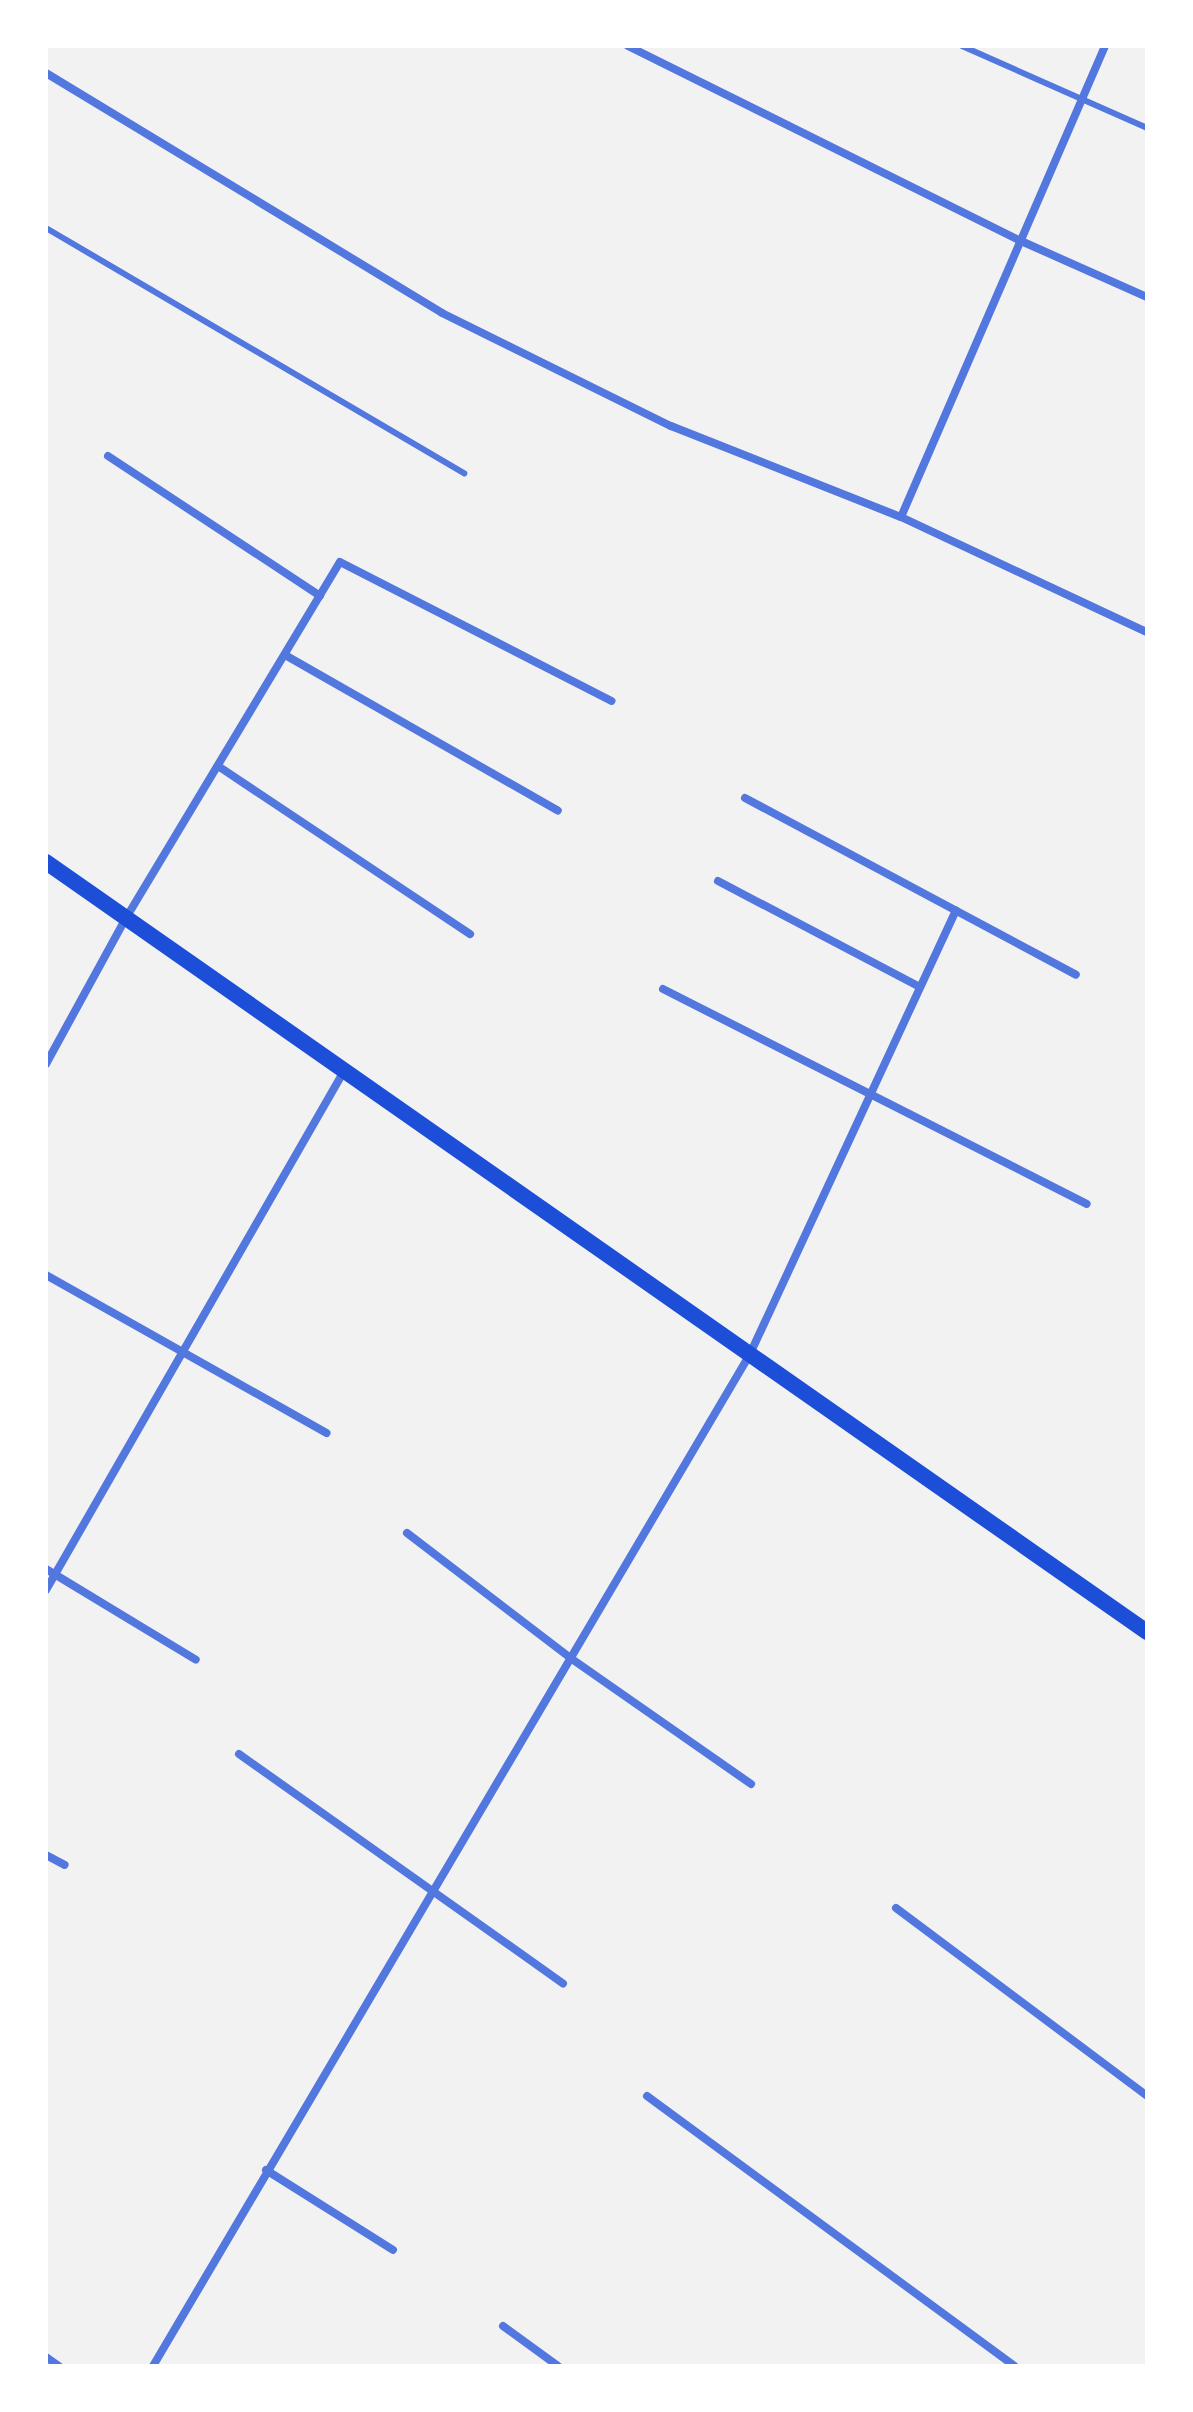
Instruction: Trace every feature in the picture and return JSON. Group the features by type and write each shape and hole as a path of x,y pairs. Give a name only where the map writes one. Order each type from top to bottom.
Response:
{"main road":[{"path":"46,862 1147,1632"}],"street":[{"path":"628,46 1021,241 1147,297"},
{"path":"901,517 1105,46"},
{"path":"46,73 442,313 671,426 901,517 1147,632"},
{"path":"108,456 320,596"},
{"path":"46,1064 126,918 340,562 612,701"},
{"path":"285,655 558,811"},
{"path":"218,766 470,934"},
{"path":"745,798 1076,975"},
{"path":"718,881 920,987"},
{"path":"153,2366 750,1354 956,911"},
{"path":"663,989 870,1097 1086,1204"},
{"path":"46,1590 344,1070"},
{"path":"46,1275 184,1350 326,1433"},
{"path":"407,1533 569,1657 751,1784"},
{"path":"46,1569 196,1660"},
{"path":"239,1754 563,1983"},
{"path":"46,1855 65,1865"},
{"path":"896,1908 1147,2096"},
{"path":"647,2096 1014,2366"},
{"path":"266,2170 393,2250"},
{"path":"503,2326 558,2366"},
{"path":"46,2357 59,2366"}],"lane":[{"path":"962,46 1147,128"},
{"path":"46,228 464,473"}]}
